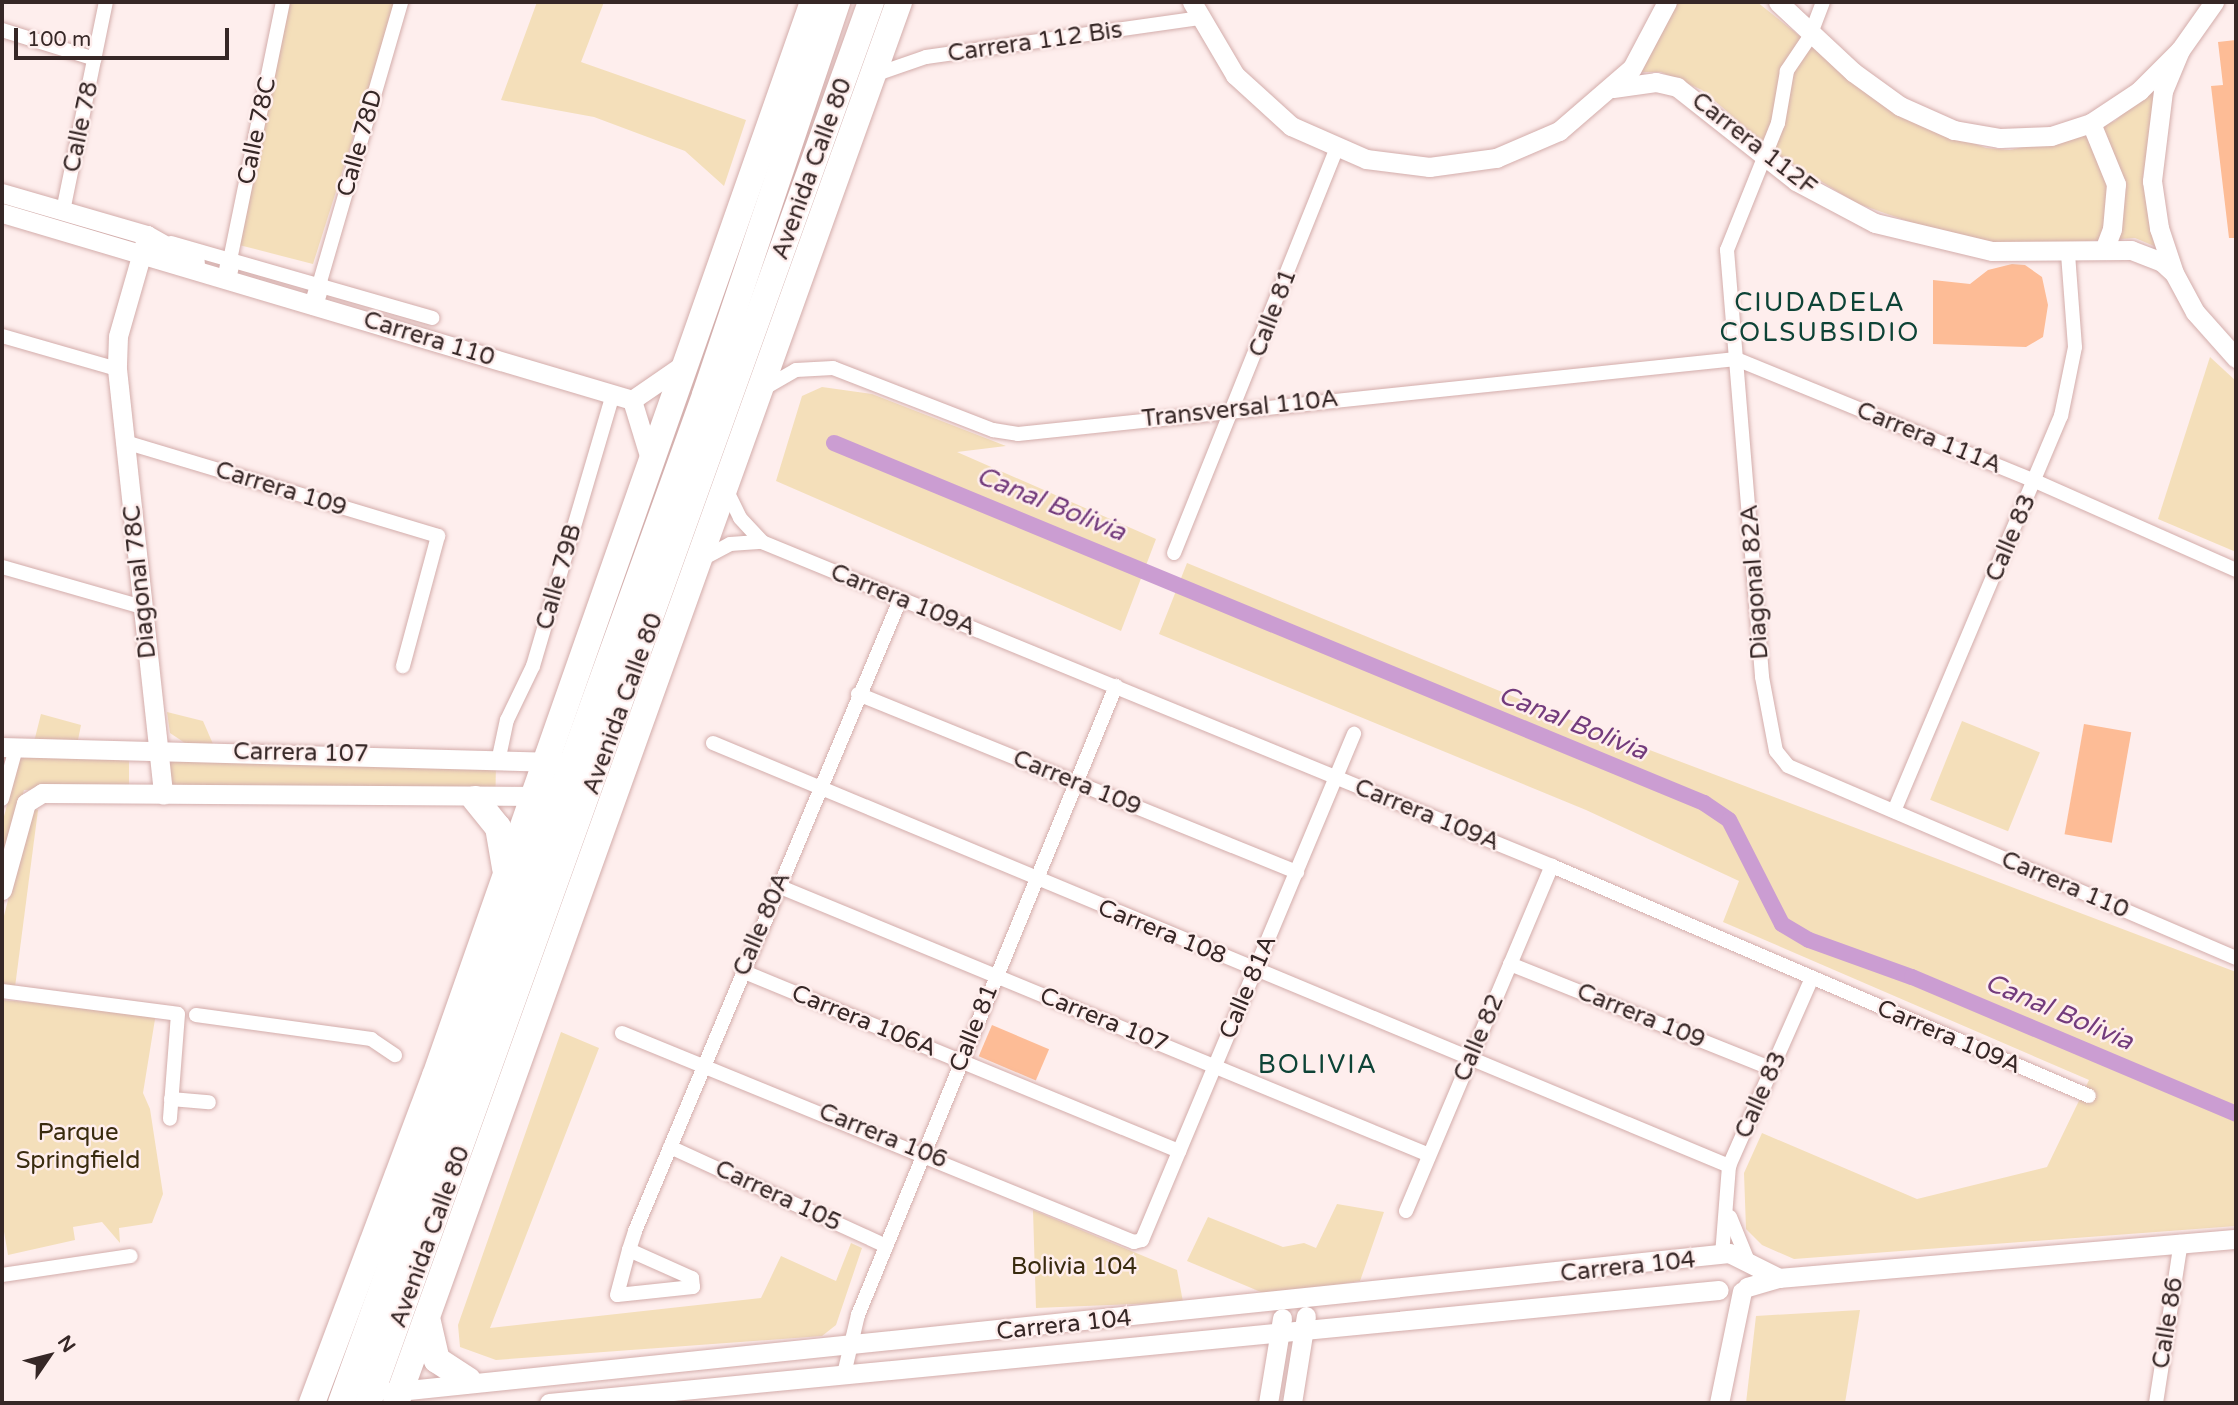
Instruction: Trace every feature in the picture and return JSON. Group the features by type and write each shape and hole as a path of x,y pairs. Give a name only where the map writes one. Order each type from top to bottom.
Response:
{"highway":[{"name":"Avenida Calle 80","path":"312,1403 435,1076 505,872 626,543 813,2"},
{"name":"Avenida Calle 80","path":"340,1403 446,1125 663,512 837,2"},
{"name":"Avenida Calle 80","path":"384,1398 595,780 871,2"},
{"name":"Avenida Calle 80","path":"384,1398 428,1315 630,761 899,2"},
{"path":"626,543 663,512"},
{"path":"475,799 498,827 505,872"},
{"path":"435,1076 446,1125"},
{"path":"428,1315 429,1346 437,1360 468,1380"}],"street":[{"name":"Calle 78","path":"63,211 106,2"},
{"name":"Calle 78C","path":"228,269 283,2"},
{"name":"Calle 78D","path":"319,285 401,2"},
{"path":"1195,10 1221,57 1252,94 1291,126 1336,149 1429,167 1496,158 1559,131 1613,88 1647,46 1667,2"},
{"path":"1778,2 1813,29 1853,72 1890,100 1954,130 2000,138 2038,136 2091,123 2139,91 2180,50 2214,2"},
{"path":"1761,155 1782,111 1787,71 1813,29 1823,2"},
{"name":"Carrera 112 Bis","path":"874,75 926,57 1195,10"},
{"path":"2,30 95,59"},
{"path":"2180,50 2154,135 2152,181 2158,228 2174,273 2195,312 2236,358"},
{"name":"Carrera 112F","path":"1613,88 1656,82 1677,87 1724,119 1761,155 1828,201 1895,229 1992,251 2068,253 2104,250 2150,256 2174,273"},
{"path":"2091,123 2116,184 2114,218 2104,250"},
{"name":"Calle 81","path":"1174,553 1235,409 1336,149"},
{"name":"Diagonal 82A","path":"1761,155 1729,237 1728,278 1766,719 1776,751 1788,766 1894,811"},
{"name":"Carrera 110","path":"2,193 63,211 144,245"},
{"name":"Carrera 110","path":"2,213 144,245 228,269 319,285 432,318"},
{"path":"2,336 117,369 118,336 144,245"},
{"name":"Calle 83","path":"1894,811 2035,481 2073,371 2068,253"},
{"name":"Carrera 110","path":"228,269 313,305 623,397"},
{"path":"313,305 319,285"},
{"name":"Transversal 110A","path":"762,389 796,370 833,368 993,430 1018,434 1235,409 1735,359"},
{"name":"Carrera 111A","path":"1735,359 2035,481 2236,570"},
{"path":"652,466 623,397 687,362"},
{"name":"Diagonal 78C","path":"117,369 163,795"},
{"name":"Calle 79B","path":"499,757 507,720 533,666 623,397"},
{"name":"Carrera 109","path":"125,442 438,536 403,666"},
{"name":"Carrera 109A","path":"726,489 740,518 762,542 1552,866 2089,1096"},
{"name":"Carrera 109A","path":"702,559 730,544 762,542"},
{"path":"2,567 142,607"},
{"name":"Calle 80A","path":"629,1250 692,1278 693,1287 617,1295 629,1250 670,1147 817,789 900,600"},
{"name":"Calle 81","path":"844,1374 849,1346 886,1245 1116,686"},
{"name":"Carrera 109","path":"858,694 1297,872"},
{"name":"Calle 81A","path":"1142,1240 1354,734"},
{"name":"Carrera 108","path":"713,744 1729,1166"},
{"path":"2,799 9,748"},
{"name":"Carrera 107","path":"9,748 547,759 568,779"},
{"path":"595,780 630,761"},
{"name":"Carrera 107","path":"2,890 31,797 163,795 475,799 533,797 568,779 595,780"},
{"name":"Carrera 110","path":"1894,811 2236,958"},
{"name":"Calle 82","path":"1406,1211 1552,866"},
{"name":"Carrera 107","path":"778,886 1429,1155"},
{"name":"Carrera 109","path":"1510,964 1772,1069"},
{"name":"Carrera 106A","path":"743,971 1179,1151"},
{"name":"Calle 83","path":"1738,1282 1729,1216 1729,1166 1812,978"},
{"path":"2,991 178,1014 170,1119"},
{"path":"196,1015 371,1038 396,1055"},
{"name":"Carrera 106","path":"622,1032 925,1152 1134,1242 1142,1240"},
{"path":"172,1099 209,1102"},
{"name":"Carrera 105","path":"670,1147 886,1245"},
{"name":"Calle 83","path":"1720,1256 1729,1216"},
{"name":"Carrera 104","path":"549,1403 1779,1278 2236,1239"},
{"name":"Calle 86","path":"2156,1403 2181,1242"},
{"path":"2,1275 131,1256"},
{"path":"1719,1403 1738,1282 1710,1274 1720,1256"},
{"name":"Carrera 104","path":"340,1403 384,1398 468,1380 1308,1301 1720,1256 1738,1282"},
{"path":"1292,1403 1308,1301"},
{"path":"1268,1403 1284,1303"}],"green space":[{"path":"290,2 396,2 313,264 239,245"},
{"path":"537,2 604,2 581,62 746,120 724,186 685,151 594,117 501,100"},
{"path":"1677,2 1757,2 1899,115 1986,148 2010,150 2085,133 2115,121 2162,78 2143,175 2159,248 2135,238 2022,245 1953,237 1856,203 1777,154 1702,90 1661,72 1640,72"},
{"path":"2210,357 2236,381 2236,552 2158,519"},
{"path":"822,387 872,394 1006,446 957,452 1156,539 1121,631 776,481 802,396"},
{"path":"1187,563 1573,721 2236,972 2236,1226 1794,1259 1762,1245 1746,1229 1744,1173 1762,1133 1917,1199 2047,1167 2089,1080 1723,922 1739,881 1586,810 1159,634"},
{"path":"167,712 203,721 213,744 185,743 170,733"},
{"path":"41,714 81,725 78,740 34,742"},
{"path":"1962,721 2040,752 2008,831 1930,800"},
{"path":"20,756 129,759 129,788 24,790 2,867 2,824"},
{"path":"168,759 496,765 495,793 168,787"},
{"path":"31,808 38,810 15,987 2,985 2,924"},
{"name":"Parque Springfield","path":"2,1000 156,1013 143,1093 150,1109 163,1194 152,1223 119,1228 120,1243 102,1222 73,1227 75,1240 8,1255 2,1220"},
{"path":"561,1032 599,1048 490,1328 761,1298 781,1256 836,1281 851,1243 862,1248 836,1325 822,1336 496,1360 460,1347 458,1325"},
{"path":"1337,1204 1384,1212 1360,1281 1268,1295 1187,1261 1208,1217 1283,1247 1304,1243 1316,1248"},
{"name":"Bolivia 104","path":"1033,1210 1177,1270 1183,1302 1036,1308"},
{"path":"1860,1310 1845,1403 1746,1403 1756,1316"}],"building":[{"path":"2236,40 2236,238 2229,238 2211,86 2223,85 2218,42"},
{"path":"2012,264 2025,265 2042,277 2048,305 2043,337 2026,347 1933,344 1933,280 1970,284 1988,270"},
{"path":"2084,724 2131,732 2112,843 2065,834"},
{"path":"992,1025 1049,1049 1036,1081 979,1056"}],"waterway":[{"name":"Canal Bolivia","path":"834,443 1704,803 1729,820 1782,924 1809,940 1912,977 2236,1114"}],"district":[{"name":"CIUDADELA COLSUBSIDIO","path":"1820,318"},
{"name":"BOLIVIA","path":"1318,1065"}]}
